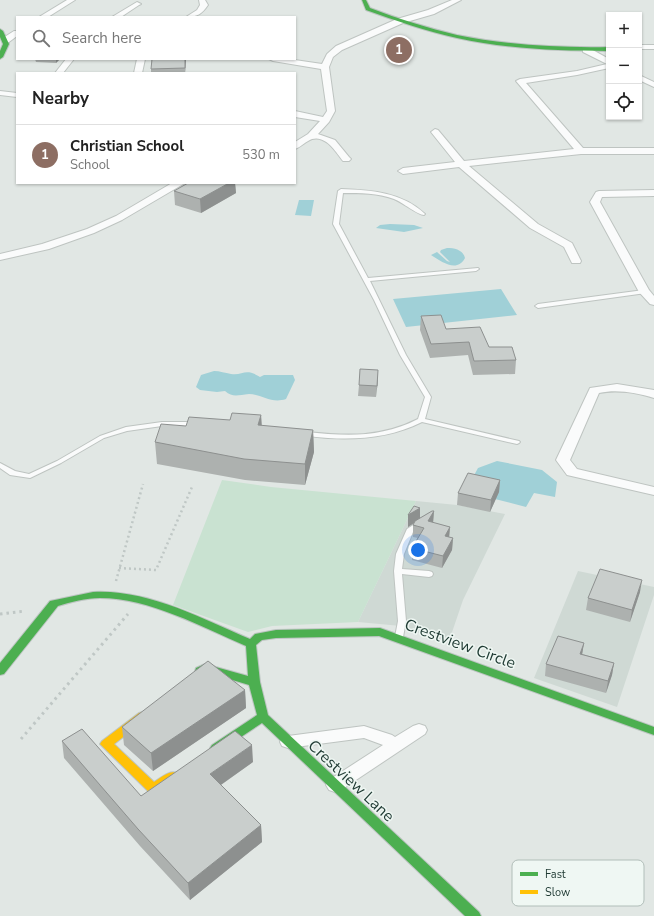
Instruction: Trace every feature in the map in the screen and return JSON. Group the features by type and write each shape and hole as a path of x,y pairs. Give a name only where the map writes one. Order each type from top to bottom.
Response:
{"street":[{"path":"45,16 72,0"},
{"path":"192,16 200,12 204,5 202,0"},
{"path":"364,0 368,9 444,35 494,44 586,50 606,49"},
{"path":"297,144 312,136 326,120 331,111 331,102 325,67 330,56 339,48 400,21 431,12 458,0"},
{"path":"118,16 137,4"},
{"path":"0,30 6,40 6,48 0,57"},
{"path":"6,40 16,34"},
{"path":"642,47 654,47"},
{"path":"586,50 606,60"},
{"path":"60,72 69,60"},
{"path":"138,72 141,60"},
{"path":"280,60 325,67"},
{"path":"581,151 520,81 578,74 606,67"},
{"path":"642,79 654,85"},
{"path":"0,93 16,95"},
{"path":"296,114 326,120"},
{"path":"435,132 461,164 481,182 534,226 568,245 576,261"},
{"path":"312,136 323,137 331,140 346,160"},
{"path":"403,171 581,151 654,151"},
{"path":"0,256 30,250 73,238 118,218 178,184"},
{"path":"654,193 599,194 595,202 644,292 654,302"},
{"path":"654,394 624,388 607,387 594,391 563,460 572,472 654,491"},
{"path":"0,672 54,603 94,595 112,595 153,605 251,644 254,682 263,717 211,751"},
{"name":"Crestview Circle","path":"251,644 259,637 276,634 380,632 654,731"},
{"path":"192,678 205,668 254,682"},
{"path":"149,711 106,744 153,789 179,772"},
{"name":"Crestview Lane","path":"263,717 474,916"},
{"path":"335,785 419,730"},
{"path":"288,742 364,732 386,739 395,746"}],"lane":[{"path":"296,433 335,437 374,436 409,428 421,420 428,397 403,355 366,280 336,224 341,191 380,194 394,197 422,214"},
{"path":"366,280 476,269"},
{"path":"538,306 644,292"},
{"path":"421,420 517,442"},
{"path":"0,465 13,473 30,476 59,462 102,437 126,429 162,424 205,424"},
{"path":"399,638 402,621 398,571 400,554 410,531 426,521"},
{"path":"398,571 429,574"}],"path":[{"path":"112,595 143,484"},
{"path":"119,568 156,570 192,487"},
{"path":"21,739 139,601"}],"shaded area":[{"path":"416,501 457,505 505,514 463,600 448,644 401,626 358,622"},
{"path":"578,571 654,587 654,595 617,707 534,678"}],"green space":[{"path":"222,480 271,487 416,501 358,622 272,626 248,632 173,605"}],"water":[{"path":"299,200 314,200 311,216 295,215"},
{"path":"380,225 414,225 423,228 404,232 376,228"},
{"path":"447,248 461,251 465,258 458,265 449,265 431,255 437,252 450,262 440,252 441,250"},
{"path":"501,289 517,315 406,327 393,299"},
{"path":"214,371 231,374 247,372 260,377 264,375 293,375 295,380 286,399 281,400 271,400 253,394 233,395 225,391 217,392 200,390 196,387 201,375"},
{"path":"497,461 542,470 557,482 555,497 534,493 526,507 495,499 472,479 478,468"}],"building":[{"path":"152,60 185,60 185,68 151,69"},
{"path":"186,184 227,184 200,199 174,191"},
{"path":"441,315 446,329 480,327 489,347 512,347 516,360 474,361 469,342 431,344 421,316"},
{"path":"360,369 378,370 377,386 359,385"},
{"path":"232,413 261,415 258,425 313,430 305,464 244,459 155,442 161,424 186,426 189,417 230,420"},
{"path":"468,473 500,480 491,500 458,493"},
{"path":"414,506 420,508 408,515"},
{"path":"434,511 428,521 450,527 445,536 453,538 443,556 412,548 424,528 413,525 415,521"},
{"path":"600,569 642,580 632,610 588,598"},
{"path":"558,636 584,643 580,654 614,663 608,681 546,664"},
{"path":"208,661 245,690 151,753 122,727"},
{"path":"82,729 141,796 235,731 252,745 210,774 261,825 188,883 138,829 62,741"}],"traffic: fast":[{"path":"364,0 368,9 398,20 428,29 486,42 546,48 606,49"},
{"path":"0,31 6,44 0,57"},
{"path":"0,671 54,603 93,595 123,597 160,606 251,644"},
{"path":"251,644 259,637 276,634 380,632 654,731"},
{"path":"251,644 254,682 263,717 474,916"},
{"path":"200,671 205,668 254,682"},
{"path":"216,748 263,717"}],"traffic: slow":[{"path":"143,716 106,744 153,789 173,776"}],"place":[{"name":"Christian School","path":"399,50"}]}
